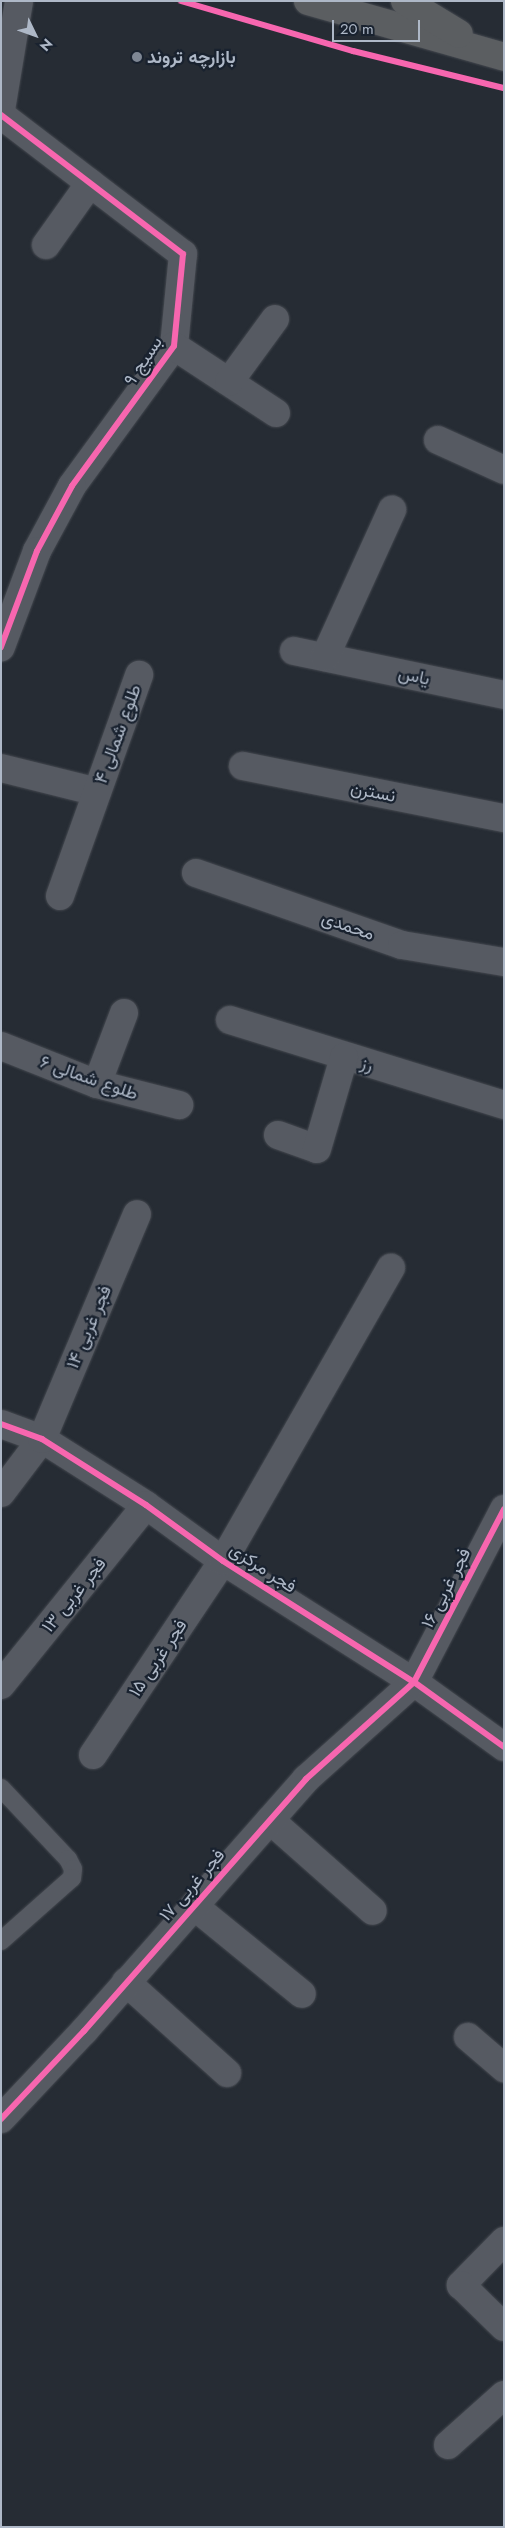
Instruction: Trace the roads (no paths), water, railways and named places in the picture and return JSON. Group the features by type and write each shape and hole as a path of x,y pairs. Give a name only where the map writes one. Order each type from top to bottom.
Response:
{"highway":[{"path":"308,1 504,57"},
{"path":"405,1 448,28 504,57"}],"street":[{"path":"1,110 19,1"},
{"name":"بسیج ۹","path":"1,115 183,254 174,346 72,486 36,551 1,647"},
{"path":"46,246 90,183"},
{"path":"229,382 275,319"},
{"path":"174,346 276,413"},
{"path":"438,440 504,470"},
{"path":"325,657 392,510"},
{"name":"یاس","path":"294,650 504,695"},
{"name":"طلوع شمالی ۴","path":"60,896 139,675"},
{"name":"نسترن","path":"243,766 504,818"},
{"name":"طلوع شمالی ۴","path":"1,768 97,792"},
{"name":"محمدی","path":"196,873 402,945 504,962"},
{"path":"97,1084 124,1013"},
{"name":"رز","path":"230,1020 344,1057 504,1105"},
{"name":"طلوع شمالی ۶","path":"1,1046 97,1084 179,1105"},
{"path":"278,1135 317,1150 344,1057"},
{"name":"فجر غربی ۱۴","path":"1,1493 42,1440 137,1214"},
{"name":"فجر غربی ۱۵","path":"92,1755 223,1561 391,1268"},
{"name":"فجر مرکزی","path":"1,1424 42,1440 146,1505 223,1561 414,1682 504,1747"},
{"name":"فجر غربی ۱۳","path":"1,1685 146,1505"},
{"name":"فجر غربی ۱۶","path":"414,1682 501,1520"},
{"name":"فجر غربی ۱۷","path":"1,2119 126,1982 306,1779 414,1682"},
{"path":"270,1820 372,1911"},
{"path":"194,1906 302,1994"},
{"path":"126,1982 227,2073"},
{"path":"468,2037 504,2068"},
{"path":"504,2240 461,2285 504,2327"},
{"path":"448,2445 504,2395"}],"lane":[{"path":"1,1788 68,1859 72,1869 72,1878 1,1941"}],"place":[{"name":"بازارچه تروند","path":"137,57"}]}
